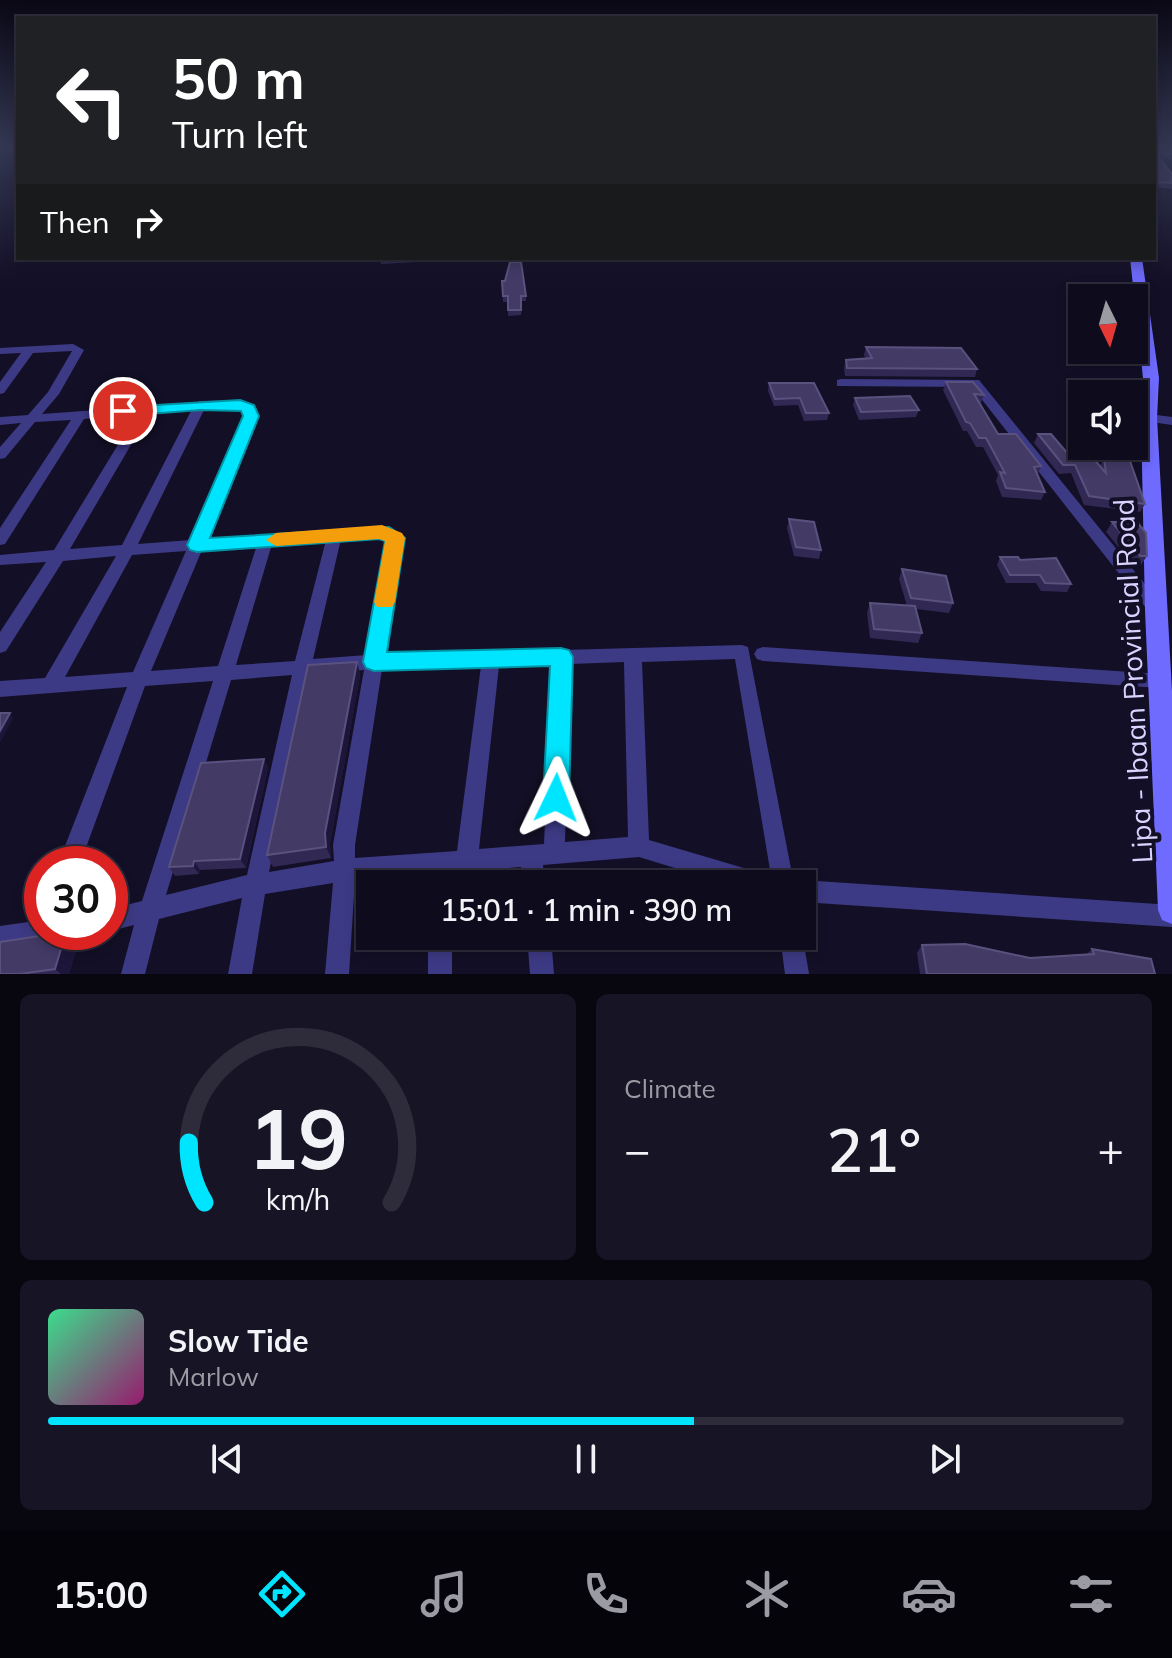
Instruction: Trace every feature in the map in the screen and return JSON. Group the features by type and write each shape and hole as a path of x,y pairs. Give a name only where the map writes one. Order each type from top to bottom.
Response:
{"main road":[{"name":"Lipa - Ibaan Provincial Road","path":"1136,260 1151,378 1149,418 1156,610 1172,913"}],"street":[{"path":"0,351 73,347 78,350 53,394 0,455"},
{"path":"0,390 30,349"},
{"path":"841,383 975,383 1156,610"},
{"path":"0,421 240,404 248,408 251,416 139,679 76,846"},
{"path":"51,685 127,551 200,405"},
{"path":"0,646 145,410"},
{"path":"2,532 80,415"},
{"path":"1149,418 1172,421"},
{"path":"0,560 335,534 382,532 395,538 344,845 337,974"},
{"path":"240,974 255,885 301,667 335,534"},
{"path":"133,974 149,913 266,540"},
{"path":"0,689 374,662 742,652 781,870"},
{"path":"763,654 1160,681"},
{"path":"633,655 639,847"},
{"path":"554,854 561,657"},
{"path":"467,860 491,659"},
{"path":"445,870 467,860 639,847 717,870"},
{"path":"531,856 532,870"},
{"path":"128,917 255,885 356,870"},
{"path":"816,892 1172,913"},
{"path":"0,938 24,934"},
{"path":"440,950 440,974"},
{"path":"540,950 542,974"},
{"path":"794,950 797,974"}],"building":[{"path":"510,262 521,262 526,296 521,296 521,310 508,310 508,296 503,296 502,281 505,281"},
{"path":"866,347 961,348 977,369 847,368 846,360 872,358"},
{"path":"946,382 973,382 984,395 974,394 998,434 1016,434 1041,466 1034,467 1045,492 1006,488 1000,472 1005,473 986,438 979,438 970,423 966,422"},
{"path":"769,383 814,383 829,413 806,413 800,398 775,399"},
{"path":"910,396 919,410 861,412 855,398"},
{"path":"1038,434 1051,434 1068,454 1068,460 1095,460 1106,473 1104,460 1130,461 1145,504 1089,496 1075,465 1063,465"},
{"path":"789,519 814,522 821,550 796,547"},
{"path":"1112,522 1137,522 1146,533 1147,556 1140,556"},
{"path":"1000,557 1018,557 1020,560 1056,558 1071,584 1045,583 1040,575 1010,575"},
{"path":"902,569 946,576 953,603 911,598"},
{"path":"870,603 915,606 922,633 874,629"},
{"path":"357,662 325,833 326,847 267,855 308,665"},
{"path":"0,713 10,713 0,731"},
{"path":"264,759 240,859 194,861 193,866 169,867 201,763"},
{"path":"24,938 24,950 61,950 55,969 0,974 0,942"},
{"path":"965,944 1030,958 1094,954 1092,949 1151,959 1155,974 927,974 922,945"}],"slow traffic":[{"path":"276,540 382,532 395,538 384,602"}],"route":[{"path":"123,411 240,404 248,408 251,416 197,545 382,532 395,538 374,662 561,657 556,798"}]}
